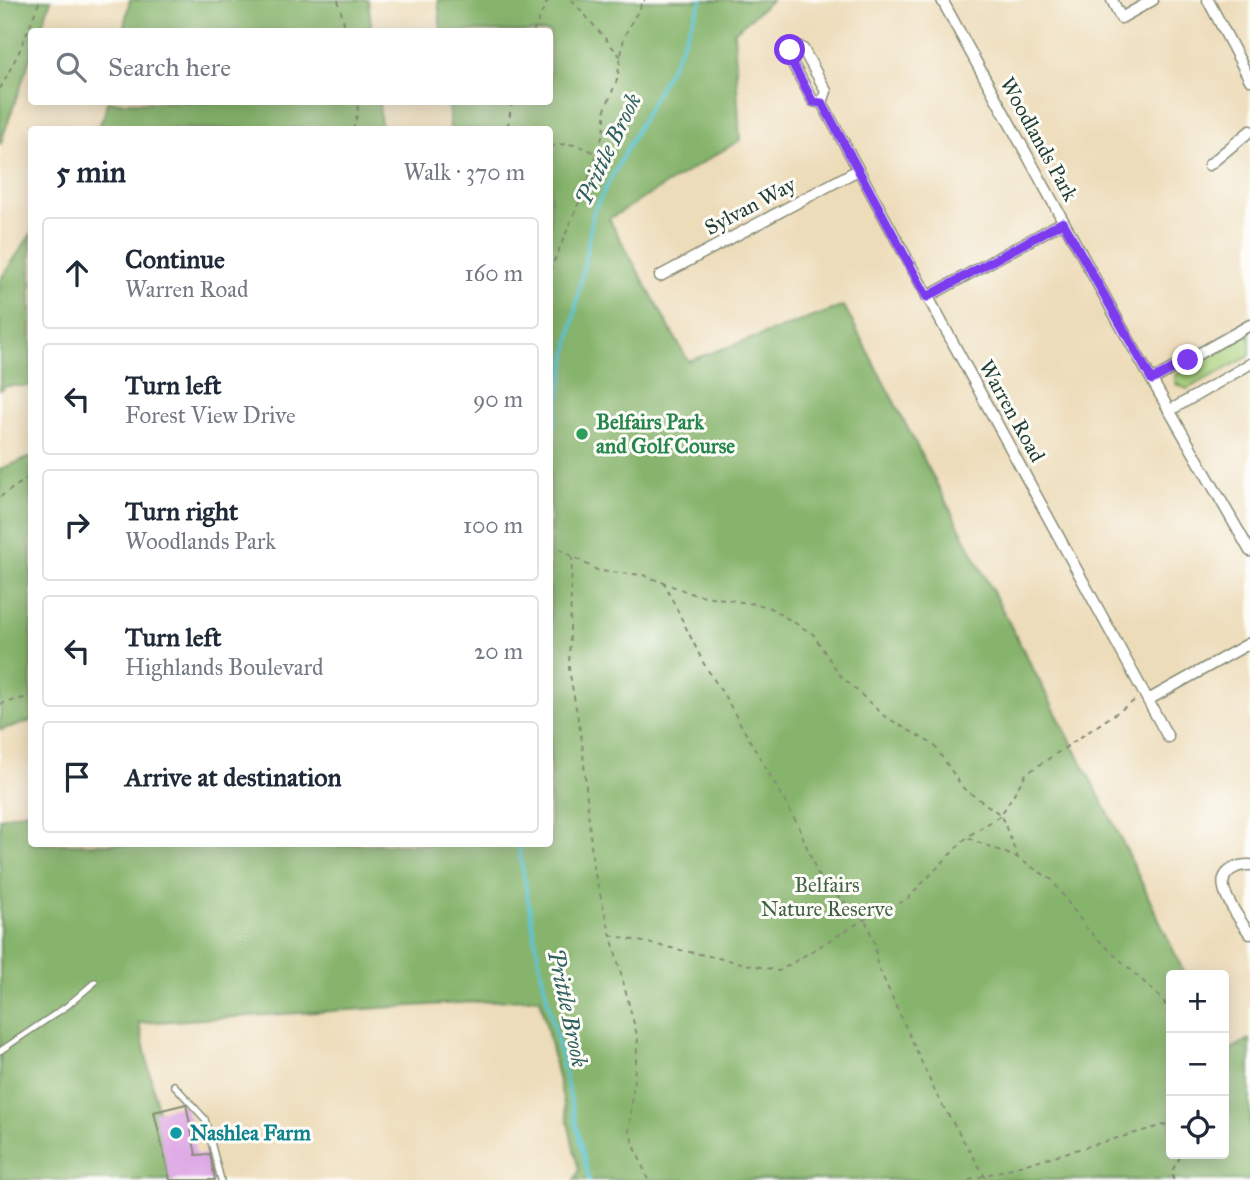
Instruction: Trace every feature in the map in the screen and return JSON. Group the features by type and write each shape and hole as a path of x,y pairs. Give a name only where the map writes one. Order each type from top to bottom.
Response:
{"street":[{"name":"Woodlands Park","path":"942,0 1063,222 1250,551"},
{"path":"1111,0 1121,18 1153,0"},
{"path":"1208,0 1250,80"},
{"name":"Warren Road","path":"822,103 813,102 789,57 793,47 803,49 826,91 822,103 1168,737"},
{"path":"1209,164 1250,131"},
{"name":"Sylvan Way","path":"660,276 858,170"},
{"path":"927,297 1063,222"},
{"path":"1152,380 1250,325"},
{"path":"1169,411 1250,364"},
{"path":"1146,697 1250,643"},
{"path":"1250,865 1238,865 1230,871 1224,888 1250,934"}],"lane":[{"path":"0,1051 67,1006 96,982"},
{"path":"174,1085 205,1119 220,1180"}],"path":[{"path":"29,28 40,0"},
{"path":"338,0 344,23 342,28"},
{"path":"535,28 548,0"},
{"path":"572,0 621,57"},
{"path":"553,264 597,155 607,118 604,112 617,80 624,37 634,16 640,10 641,2 645,0"},
{"path":"0,89 28,30"},
{"path":"354,126 357,105"},
{"path":"508,125 511,105"},
{"path":"553,146 567,144 579,146 597,155"},
{"path":"0,497 28,478"},
{"path":"553,546 599,571 643,575 693,594 766,606 813,634 839,674 884,716 934,745 963,788 1001,815 1018,858"},
{"path":"572,556 569,669 582,741 593,867 638,1039 629,1132 648,1180"},
{"path":"663,581 704,664 798,825 821,882 865,919 877,964 937,1097 987,1180"},
{"path":"0,704 28,697"},
{"path":"610,935 779,971 865,919 906,900 967,837 1001,815 1026,774 1146,697"},
{"path":"967,837 1018,858 1052,880 1088,930 1164,1001 1166,1008"},
{"path":"969,1180 1166,1124"},
{"path":"1173,1180 1173,1169 1179,1159"}],"green space":[{"path":"0,0 51,0 41,28 28,28 28,65 0,145"},
{"path":"130,0 368,0 372,28 124,28"},
{"name":"Belfairs Nature Reserve","path":"438,0 772,0 734,32 740,140 609,219 688,361 844,306 1116,828 1183,970 1166,970 1166,1159 1229,1159 1229,1050 1250,1039 1250,1180 574,1180 579,1171 540,998 139,1023 173,1180 0,1180 0,818 28,811 28,847 553,847 553,126 450,126 448,105 553,105 553,28 441,28"},
{"path":"106,105 379,105 381,126 99,126"},
{"path":"28,238 28,386 6,386 0,390 0,280"},
{"path":"1250,332 1250,356 1187,389 1176,384 1175,376 1183,370"},
{"path":"28,458 28,722 0,730 0,469"}],"building":[{"name":"Nashlea Farm","path":"186,1104 196,1155 210,1154 215,1180 170,1180 154,1112"}],"waterway":[{"name":"Prittle Brook","path":"553,430 594,210 677,55 702,0"},
{"name":"Prittle Brook","path":"519,847 541,971 589,1180"}],"place":[{"name":"Belfairs Park and Golf Course","path":"582,434"},
{"name":"Nashlea Farm","path":"176,1133"}],"route":[{"path":"790,50 789,57 813,102 822,103 927,297 1063,222 1152,380 1188,360"}]}
